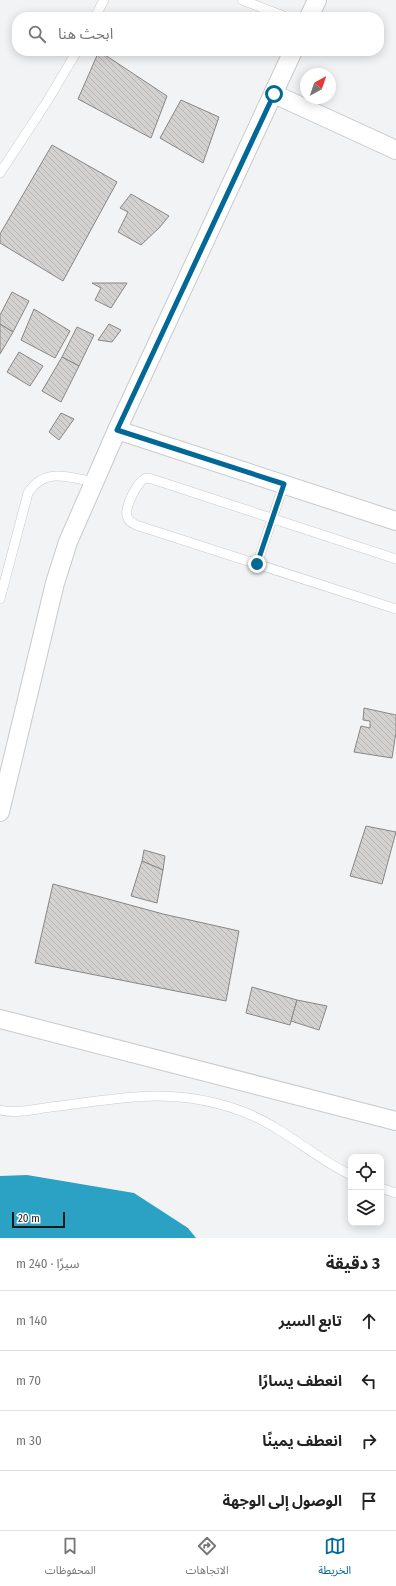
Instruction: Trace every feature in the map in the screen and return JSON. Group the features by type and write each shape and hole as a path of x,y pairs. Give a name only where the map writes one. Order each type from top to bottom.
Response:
{"street":[{"path":"311,12 317,0"},
{"path":"0,812 8,760 61,562 117,430 291,56"},
{"path":"274,94 396,150"},
{"path":"117,430 396,520"},
{"path":"0,1018 396,1121"}],"lane":[{"path":"98,12 104,0"},
{"path":"242,0 273,12"},
{"path":"265,9 269,0"},
{"path":"0,173 48,100 73,56"},
{"path":"0,599 28,493 32,486 37,481 50,476 94,482"},
{"path":"396,559 152,479 146,478 136,485 127,511 127,517 131,522 396,609"},
{"path":"257,564 284,484"},
{"path":"0,1110 27,1110 150,1097 188,1098 217,1104 273,1126 323,1160 348,1173"},
{"path":"384,1189 396,1193"}],"water":[{"path":"27,1175 134,1193 188,1228 196,1238 0,1238 0,1176"}],"building":[{"path":"97,56 107,56 167,96 151,138 78,99"},
{"path":"181,100 219,117 203,163 160,138"},
{"path":"52,145 117,182 63,281 0,243 0,234"},
{"path":"131,194 169,216 141,245 118,232 128,212 120,208"},
{"path":"92,283 127,283 111,308 95,300 101,288"},
{"path":"12,292 29,301 13,332 0,324 0,315"},
{"path":"34,309 70,331 55,358 21,340"},
{"path":"0,324 13,332 0,354"},
{"path":"109,324 121,330 112,342 98,340"},
{"path":"77,327 94,335 79,366 62,357"},
{"path":"19,352 43,366 30,386 7,372"},
{"path":"62,357 79,366 61,402 42,391"},
{"path":"61,413 74,419 59,440 49,432"},
{"path":"364,708 396,715 396,732 392,758 354,752 361,726 370,728 370,721 363,720"},
{"path":"366,826 396,832 382,884 350,876"},
{"path":"144,850 165,856 163,870 142,861"},
{"path":"142,861 163,870 157,903 131,896"},
{"path":"53,884 163,914 239,931 226,1001 35,963"},
{"path":"252,987 297,1000 290,1025 246,1013"},
{"path":"297,1000 327,1006 319,1030 291,1021"}],"route":[{"path":"257,564 284,484 117,430 274,94"}]}
